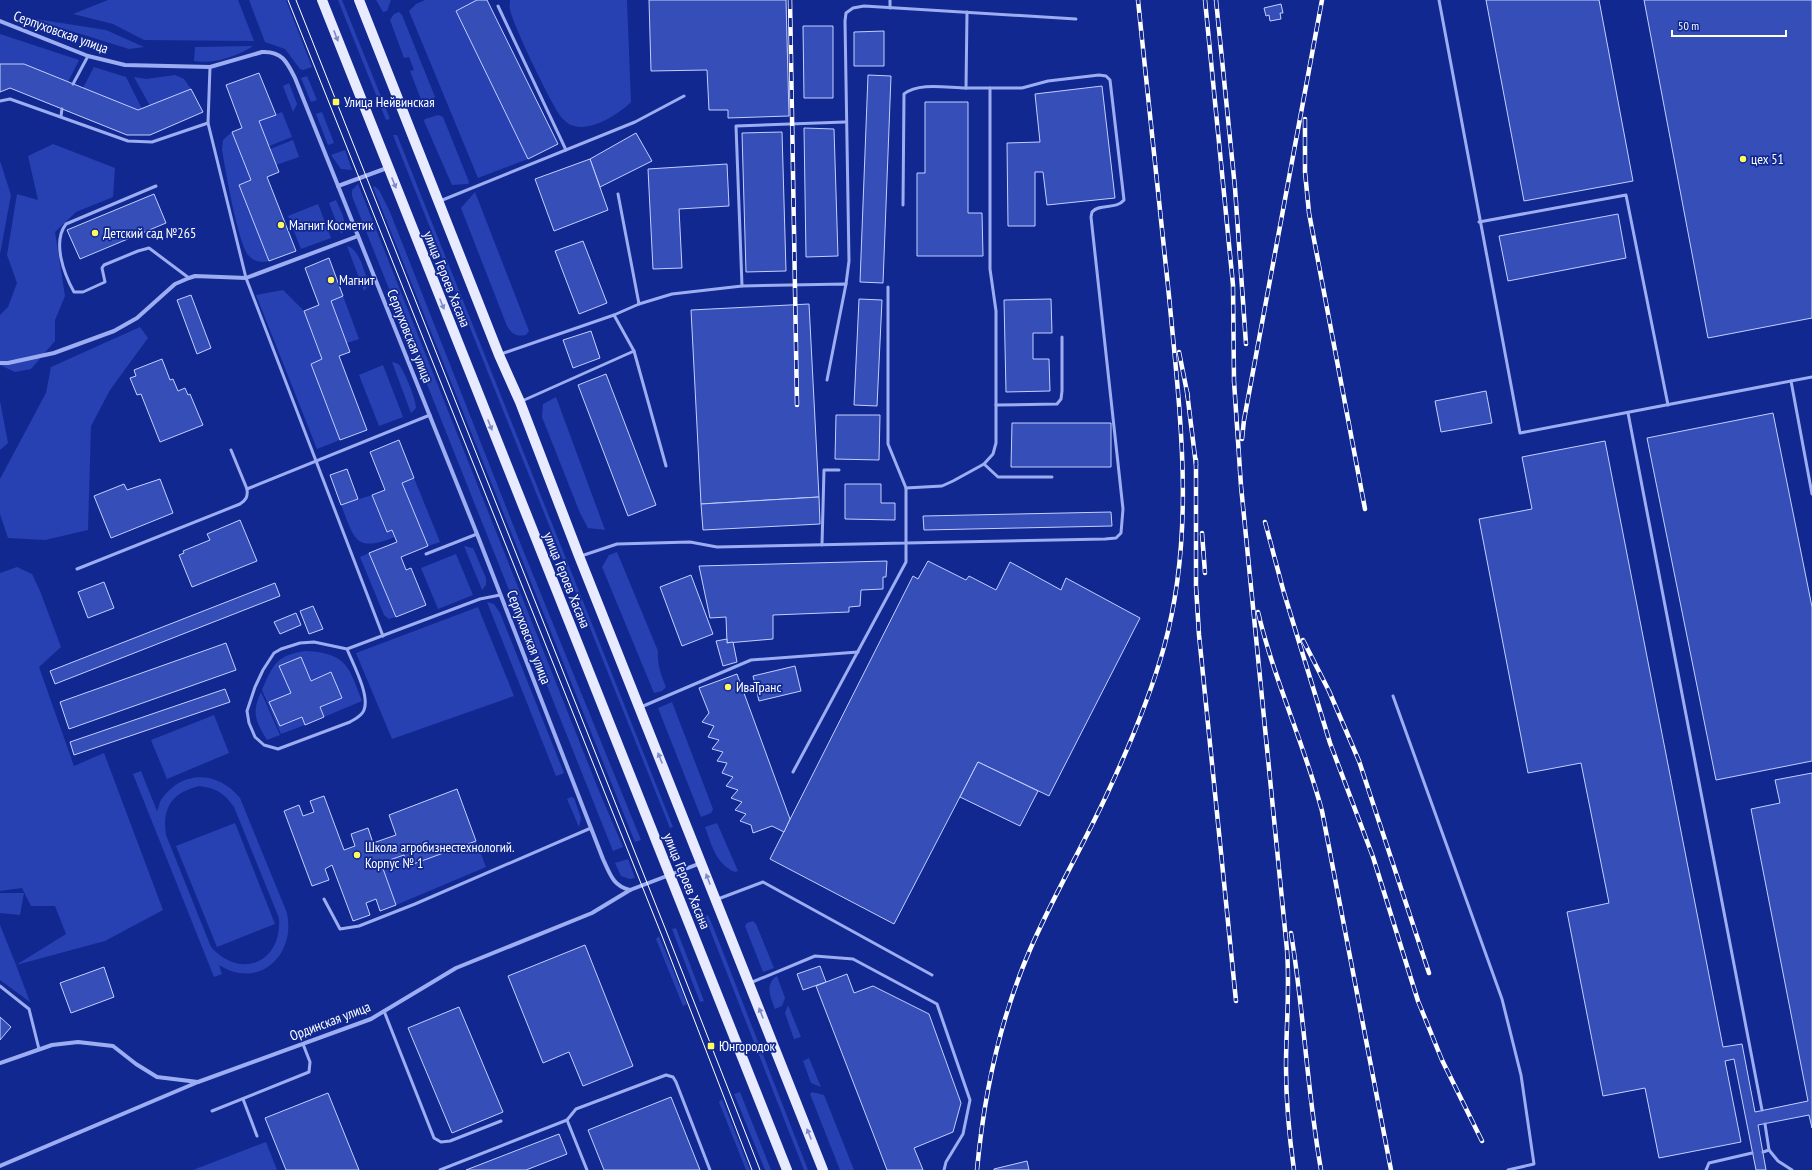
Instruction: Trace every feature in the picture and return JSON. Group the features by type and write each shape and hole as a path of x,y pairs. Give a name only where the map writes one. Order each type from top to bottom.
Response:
{"main road":[{"name":"улица Героев Хасана","path":"322,0 787,1170"},
{"name":"улица Героев Хасана","path":"359,0 499,355 520,402 579,556 823,1170"}],"street":[{"name":"Серпуховская улица","path":"0,21 88,56 125,65 210,67 262,52 275,53 284,59 295,78 430,415 612,879 620,888 630,890"},
{"path":"338,186 388,168"},
{"path":"0,363 8,363 54,353 114,331 137,318 175,284 189,278 195,276 246,278 358,236"},
{"name":"Ординская улица","path":"0,1063 52,1045 78,1042 113,1046 136,1064 157,1077 198,1082 370,1019 456,968 592,913 630,890 702,863"},
{"path":"0,1166 198,1082"}],"lane":[{"path":"890,0 890,8"},
{"path":"1439,0 1479,222 1520,433 1812,376"},
{"path":"498,6 566,150"},
{"path":"827,380 846,284 848,261 845,122 846,13 853,8 864,6 1076,19"},
{"path":"966,12 966,88"},
{"path":"73,84 88,56"},
{"path":"210,67 208,123 246,278 383,636"},
{"path":"579,556 617,544 690,542 717,547 1105,539 1116,538 1121,533 1122,509 1092,217 1092,212 1095,209 1115,205 1124,200 1110,80 1106,76 1099,75 1048,81 1022,88 918,88 910,90 904,94 903,205"},
{"path":"906,488 942,486 984,464 993,454 996,442 996,311 990,269 990,88"},
{"path":"439,201 635,122 684,96"},
{"path":"0,101 10,99 128,141 152,142 208,123"},
{"path":"61,116 62,109"},
{"path":"742,286 736,126 845,122"},
{"path":"156,186 66,224 62,231 60,249 62,265 74,292 79,293 105,282 106,279 102,268 104,265 144,248 153,251 189,278"},
{"path":"618,194 639,304"},
{"path":"1479,222 1626,195 1668,405"},
{"path":"499,355 614,315 639,304 672,294 742,286 846,284"},
{"path":"793,772 906,562 906,488 888,444 888,287"},
{"path":"614,315 634,352 666,466"},
{"path":"996,406 1057,404 1061,399 1062,391 1062,337"},
{"path":"520,402 634,352"},
{"path":"1791,381 1812,494"},
{"path":"1628,413 1762,1110"},
{"path":"247,489 430,415"},
{"path":"77,569 240,504 246,500 248,495 247,489 231,450"},
{"path":"984,464 998,477 1052,477"},
{"path":"822,545 824,470 840,470"},
{"path":"426,554 477,534"},
{"path":"347,649 366,699 364,711 350,722 285,747 270,747 258,741 251,731 247,711 255,687 265,665 274,653 290,645 314,642 347,649 480,599 500,594"},
{"path":"639,708 751,660 858,652"},
{"path":"1393,696 1502,999 1521,1075 1534,1164 1508,1170"},
{"path":"324,899 340,929 359,926 415,904 591,828"},
{"path":"716,900 763,882 932,975"},
{"path":"749,983 815,956 852,959 937,1004 970,1100 963,1134 946,1162 944,1170"},
{"path":"0,986 29,1009 39,1049"},
{"path":"384,1011 434,1138 441,1142 450,1141 501,1121"},
{"path":"212,1111 310,1072 310,1062 303,1044"},
{"path":"440,1170 567,1120 576,1109 666,1075 673,1078 676,1082 710,1170"},
{"path":"243,1099 257,1136"},
{"path":"567,1120 587,1170"},
{"path":"1765,1124 1769,1150 1778,1161 1792,1170"},
{"path":"1763,1152 1769,1150"},
{"path":"1706,1170 1709,1163 1752,1153"}],"shaded area":[{"path":"108,0 238,0 254,41 144,40 113,24 73,14"},
{"path":"249,0 286,0 312,67 303,70 300,69 285,49 265,42"},
{"path":"338,0 342,0 390,119 386,120"},
{"path":"376,0 391,0 387,11 383,12"},
{"path":"425,0 477,0 456,11 528,159 478,178 409,11 416,4"},
{"path":"510,0 627,0 631,102 612,117 595,124 579,127 566,122 557,111 525,46 512,17"},
{"path":"399,12 402,15 435,97 430,104 422,102 410,71 414,70 409,57 404,58 390,20 394,14"},
{"path":"29,18 106,30 144,47 129,49"},
{"path":"0,34 79,60 68,82 24,64 0,64"},
{"path":"253,46 225,59 201,62 194,61 195,47"},
{"path":"94,67 126,77 142,109 138,110 83,88"},
{"path":"175,75 184,79 191,89 150,106 134,77 146,79"},
{"path":"307,76 317,100 311,102 301,78"},
{"path":"289,83 297,104 293,112 283,86"},
{"path":"282,112 292,137 269,146 259,121"},
{"path":"322,112 334,143 328,145 316,114"},
{"path":"438,115 443,117 469,182 468,184 452,185 424,121 425,119"},
{"path":"232,132 251,180 239,185 269,261 258,262 249,256 245,249 236,222 222,149 223,140"},
{"path":"393,135 397,135 673,827 670,828"},
{"path":"293,140 299,157 276,165 270,149"},
{"path":"53,144 115,168 113,197 76,212 55,232 65,296 55,320 55,341 31,369 15,372 0,365 0,315 8,307 17,283 7,255 17,194 38,200 28,156"},
{"path":"345,150 352,170 341,169 331,155"},
{"path":"0,161 11,195 0,254"},
{"path":"358,184 599,791 623,847 613,851 352,196 352,190"},
{"path":"374,186 379,190 390,212 523,550 641,840 635,842 373,187"},
{"path":"475,192 529,331 526,335 520,336 515,334 507,326 461,208"},
{"path":"336,200 342,213 345,227 341,234 329,203"},
{"path":"318,204 331,238 301,249 288,216"},
{"path":"347,246 351,248 358,256 363,268 369,284 364,291"},
{"path":"283,290 304,311 322,359 311,364 340,440 317,449 256,295"},
{"path":"343,296 359,339 347,343 331,301"},
{"path":"140,327 148,338 110,390 91,426 88,530 45,540 8,538 0,514 0,479 46,393 51,367"},
{"path":"392,362 400,366 412,393 416,408 411,413"},
{"path":"383,365 403,417 379,426 359,375"},
{"path":"556,397 605,530 588,528 580,513 542,417 543,404"},
{"path":"0,401 8,443 0,450"},
{"path":"414,478 440,542 428,546 402,483"},
{"path":"372,495 386,532 392,530 395,537 371,544 358,540 353,534 341,505"},
{"path":"464,546 473,548 486,578 486,585 482,590"},
{"path":"617,552 658,651 658,660 662,678 666,687 662,691 654,693 602,567 609,555"},
{"path":"369,553 396,617 389,619 384,615 360,557"},
{"path":"456,554 473,595 438,609 421,568"},
{"path":"17,567 32,574 61,647 39,667 74,766 104,753 163,910 105,941 16,965 66,934 55,906 31,906 22,888 0,891 0,573"},
{"path":"487,602 494,604 500,613 564,773 556,776"},
{"path":"478,607 514,696 392,739 356,653"},
{"path":"306,651 320,652 330,655 344,664 354,679 362,701 324,717 320,707 331,673 311,681 301,657 279,666 291,693 270,702 280,726 302,717 305,725 281,734 262,690 269,674 277,663 288,655"},
{"path":"261,692 280,735 267,740 256,717 256,706"},
{"path":"672,702 713,809 711,813 701,817 658,708"},
{"path":"214,715 229,753 167,779 151,740"},
{"path":"141,771 157,811 161,800 170,790 179,783 200,777 221,783 231,789 240,798 287,913 288,929 286,943 280,955 271,964 260,971 247,973 233,972 219,965 222,974 214,977 133,774","holes":["199,786 219,792 227,798 234,807 279,918 278,934 274,946 267,956 257,962 246,964 235,963 223,957 211,947 166,835 166,817 171,803 176,797 190,789"]},
{"path":"571,797 574,798 581,818 579,827 567,799"},
{"path":"235,823 275,924 217,947 176,846"},
{"path":"717,823 738,871 735,872 729,869 723,864 716,854 705,827"},
{"path":"476,841 486,867 396,905 381,863 404,855"},
{"path":"628,859 635,878 630,879 621,876 615,863"},
{"path":"0,893 24,893 20,915 0,913"},
{"path":"708,915 808,1170 804,1170 705,917"},
{"path":"753,921 756,924 774,968 763,972 745,926 747,923"},
{"path":"0,925 30,1002 0,980"},
{"path":"676,928 704,1001 700,1002 672,929"},
{"path":"659,936 687,1004 683,1006 656,939"},
{"path":"777,976 785,998 782,1006 775,1009 770,996 770,987 773,979"},
{"path":"788,1005 801,1037 794,1039 785,1013"},
{"path":"809,1058 821,1087 811,1083 803,1061"},
{"path":"740,1092 771,1170 765,1170 734,1094"},
{"path":"812,1092 824,1095 854,1170 840,1170 810,1094"},
{"path":"722,1099 750,1170 746,1170 719,1102"},
{"path":"266,1142 277,1170 193,1170"}],"building":[{"path":"477,0 487,0 558,144 528,159 456,11"},
{"path":"649,0 786,0 789,116 728,118 728,110 709,110 707,70 651,71"},
{"path":"1486,0 1599,0 1633,181 1524,201"},
{"name":"цех 51","path":"1644,0 1812,0 1812,318 1708,338"},
{"path":"1281,4 1283,13 1280,13 1281,19 1270,21 1269,15 1266,16 1264,8"},
{"path":"803,26 833,26 833,98 804,98"},
{"path":"884,31 884,66 854,66 854,32"},
{"path":"0,64 24,64 138,110 191,89 203,112 150,135 127,135 10,88 0,92"},
{"path":"259,73 276,115 259,121 279,172 267,177 296,251 269,261 239,185 251,180 232,132 242,128 226,85"},
{"path":"868,75 891,76 883,283 860,282"},
{"path":"1102,86 1115,198 1047,205 1043,172 1035,172 1035,226 1008,226 1007,143 1040,142 1035,94"},
{"path":"925,102 968,102 968,213 982,213 983,256 917,256 917,173 925,173"},
{"path":"804,128 834,129 838,256 806,257"},
{"path":"782,132 786,271 746,272 742,133"},
{"path":"636,133 652,161 600,187 590,159"},
{"path":"590,159 608,210 554,231 535,179"},
{"path":"727,164 729,206 679,209 682,268 653,269 648,169"},
{"path":"154,194 166,223 80,259 67,230"},
{"path":"1618,214 1626,258 1508,281 1499,236"},
{"path":"583,241 607,303 579,314 555,251"},
{"path":"329,258 343,296 331,301 350,352 339,356 367,430 340,440 311,364 322,359 304,311 319,305 305,268"},
{"path":"191,295 211,348 197,354 177,300"},
{"path":"859,299 882,300 877,406 854,405"},
{"path":"1051,299 1052,333 1033,333 1033,359 1049,359 1050,391 1006,392 1004,300"},
{"path":"809,304 819,497 701,504 691,310"},
{"path":"591,331 600,358 573,368 563,340"},
{"path":"162,359 170,380 173,379 178,391 185,388 188,395 190,394 203,425 160,442 141,394 137,395 130,378 136,376 134,370"},
{"path":"606,374 656,505 628,516 578,385"},
{"path":"1486,391 1492,423 1441,432 1435,401"},
{"path":"1773,413 1812,607 1812,761 1716,780 1647,438"},
{"path":"836,415 880,415 879,460 835,459"},
{"path":"1012,423 1111,423 1111,467 1011,467"},
{"path":"399,440 414,478 402,483 428,546 401,557 406,570 411,568 426,605 396,617 369,553 397,542 392,530 387,532 372,495 385,490 370,452"},
{"path":"1605,441 1723,1047 1742,1044 1755,1112 1808,1101 1751,809 1780,803 1775,780 1812,773 1812,1128 1809,1115 1758,1125 1766,1170 1756,1170 1734,1059 1725,1061 1741,1142 1659,1158 1645,1088 1603,1096 1567,912 1609,903 1581,763 1528,773 1479,519 1532,509 1522,457"},
{"path":"347,469 358,499 341,505 330,475"},
{"path":"160,479 173,513 111,538 94,496 124,484 127,490"},
{"path":"845,484 881,484 881,503 895,503 895,520 845,519"},
{"path":"819,497 820,524 703,530 701,504"},
{"path":"1111,512 1112,526 924,530 923,516"},
{"path":"240,520 257,561 192,587 179,555 184,553 183,551 210,540 207,534"},
{"path":"887,561 886,577 883,577 883,589 861,590 860,606 849,607 849,612 773,615 773,639 727,643 726,617 710,618 699,566"},
{"path":"928,561 966,580 969,576 996,590 1010,562 1061,590 1066,578 1140,618 1049,796 978,762 894,924 770,859 913,576 918,579"},
{"path":"691,575 713,634 682,646 660,587"},
{"path":"104,582 114,608 88,618 78,592"},
{"path":"275,583 280,596 55,684 50,671"},
{"path":"313,606 323,629 309,634 300,611"},
{"path":"296,613 301,625 280,634 274,622"},
{"path":"727,639 727,643 733,642 737,662 723,666 716,641"},
{"path":"226,643 236,670 69,729 60,702"},
{"path":"301,657 311,681 331,672 342,698 320,707 324,717 305,725 302,717 280,726 269,702 291,693 279,666"},
{"path":"795,666 801,691 759,701 753,676"},
{"path":"737,674 790,819 784,832 772,826 753,833 751,825 740,821 746,814 735,810 742,802 731,798 738,790 726,786 733,777 722,773 727,763 717,761 723,752 712,749 719,740 708,737 714,726 702,722 709,713 699,688"},
{"path":"225,689 230,702 74,755 70,742"},
{"path":"978,762 1038,791 1020,826 960,797"},
{"path":"457,789 476,841 408,866 404,855 381,863 396,905 380,911 376,899 366,903 370,915 353,921 332,865 325,869 329,880 312,886 284,811 299,805 303,816 314,812 310,801 324,796 344,850 355,846 351,834 368,828 373,843 396,835 389,815"},
{"path":"585,945 633,1066 583,1086 569,1052 543,1063 508,976"},
{"path":"820,966 826,982 803,990 797,974"},
{"path":"104,967 114,997 71,1013 60,983"},
{"path":"847,974 854,993 873,986 929,1014 961,1103 953,1132 914,1148 923,1170 887,1170 816,986"},
{"path":"459,1007 503,1112 452,1133 408,1028"},
{"path":"0,1017 11,1027 0,1040"},
{"path":"328,1093 359,1170 286,1170 265,1118"},
{"path":"671,1097 700,1170 604,1170 588,1130"},
{"path":"559,1134 567,1154 526,1170 466,1170"},
{"path":"1027,1161 1029,1170 994,1170 994,1169"}],"tram line":[{"path":"288,0 662,936 752,1170"},
{"path":"296,0 760,1170"}],"railway":[{"path":"790,0 797,405"},
{"path":"977,1170 984,1114 994,1059 1009,1005 1018,978 1038,932 1115,776 1146,703 1164,647 1174,603 1180,560 1183,516 1181,428 1169,296 1138,0"},
{"path":"1205,0 1233,285 1234,381 1241,486 1287,950 1288,979 1286,1066 1289,1131 1294,1170"},
{"path":"1216,0 1235,188 1246,344"},
{"path":"1242,439 1244,420 1322,0"},
{"path":"1305,119 1305,172 1309,213 1365,509"},
{"path":"1179,352 1188,397"},
{"path":"1187,392 1196,465"},
{"path":"1196,460 1196,586 1199,635 1236,1001"},
{"path":"1265,522 1284,593 1330,743 1373,857 1418,1001 1442,1060 1482,1141"},
{"path":"1202,533 1205,573"},
{"path":"1258,612 1272,662 1307,761 1322,811 1391,1170"},
{"path":"1303,640 1329,691 1359,761 1429,973"},
{"path":"1291,933 1312,1111 1321,1170"}],"place":[{"name":"Улица Нейвинская","path":"336,102"},
{"name":"цех 51","path":"1743,159"},
{"name":"Магнит Косметик","path":"281,225"},
{"name":"Детский сад №265","path":"95,233"},
{"name":"Магнит","path":"331,280"},
{"name":"ИваТранс","path":"728,687"},
{"name":"Школа агробизнестехнологий. Корпус № 1","path":"357,855"},
{"name":"Юнгородок","path":"711,1046"}]}
